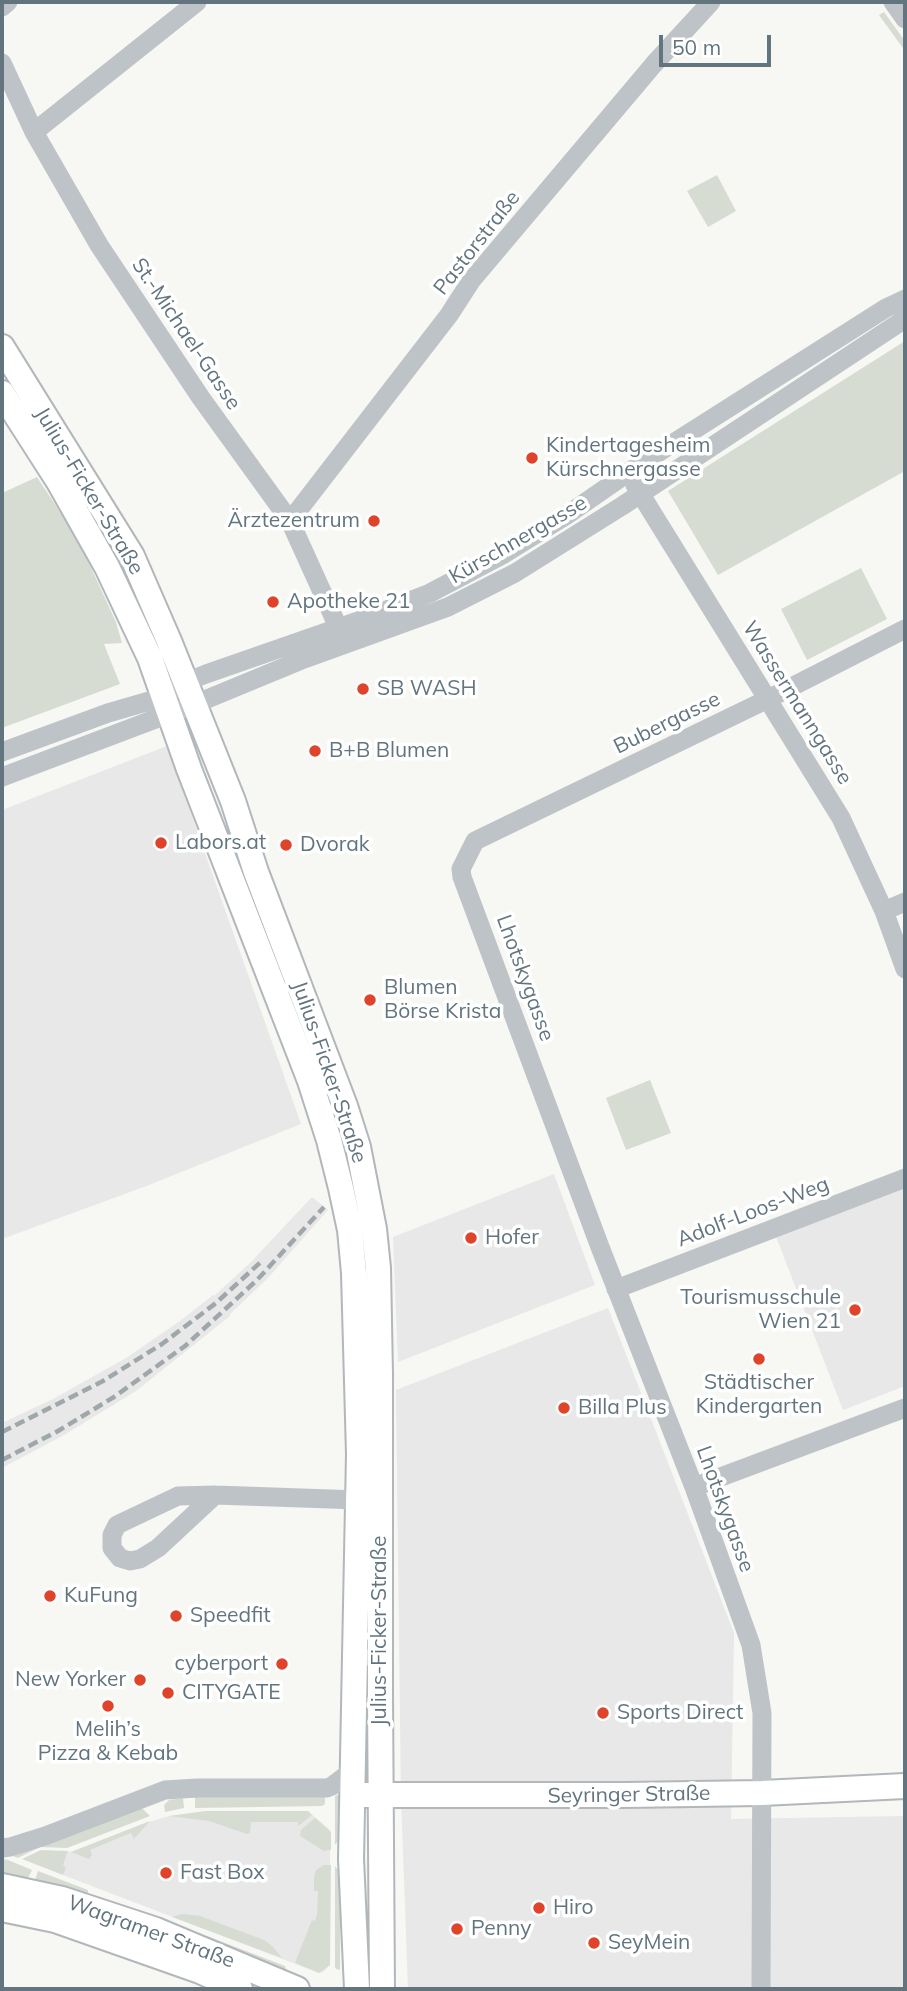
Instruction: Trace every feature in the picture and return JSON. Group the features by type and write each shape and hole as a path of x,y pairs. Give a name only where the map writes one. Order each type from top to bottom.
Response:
{"main road":[{"name":"Julius-Ficker-Straße","path":"2,346 132,556 233,801 256,872 358,1147 374,1229 378,1268 369,1500 353,1770 351,1859 357,1989"},
{"name":"Julius-Ficker-Straße","path":"2,393 59,482 107,567 150,658 310,1081 341,1188 350,1230 354,1273 369,1500 380,1796 382,1989"},
{"name":"Seyringer Straße","path":"353,1795 762,1793 905,1786"},
{"name":"Wagramer Straße","path":"2,1886 62,1899 156,1930 297,1989"},
{"name":"Wagramer Straße","path":"2,1909 55,1920 200,1971 240,1989"}],"street":[{"path":"2,7 8,2"},
{"path":"34,132 197,2"},
{"name":"Pastorstraße","path":"290,521 449,315 471,282 654,64 711,2"},
{"path":"893,2 905,19"},
{"name":"St.-Michael-Gasse","path":"2,62 34,132 99,245 201,398 290,521 338,627"},
{"name":"Kürschnergasse","path":"2,776 338,627 430,593 491,561 567,515 627,472 886,307 905,299"},
{"name":"Kürschnergasse","path":"190,693 304,659 449,607 515,573 641,494 905,319"},
{"name":"Wassermanngasse","path":"627,472 841,818 884,911 905,969"},
{"name":"Bubergasse","path":"461,869 475,841 768,699 905,629"},
{"name":"Kürschnergasse","path":"2,752 108,713 166,705"},
{"name":"Lhotskygasse","path":"461,869 751,1645 762,1713 761,1989"},
{"path":"884,911 905,902"},
{"name":"Adolf-Loos-Weg","path":"617,1289 905,1178"},
{"path":"694,1487 905,1408"},
{"path":"215,1495 158,1548 140,1559 130,1561 120,1558 112,1548 112,1535 117,1525 178,1496 215,1495 369,1500"},
{"path":"2,1848 45,1836 165,1790 327,1788 353,1770"}],"shaded area":[{"path":"884,12 905,41 905,51 879,15"},
{"path":"717,175 736,211 708,227 687,191"},
{"path":"905,341 905,471 718,575 668,491"},
{"path":"37,477 87,559 116,622 122,643 104,644 120,684 2,728 2,493"},
{"path":"861,568 887,619 807,660 781,609"},
{"path":"167,746 301,1124 149,1185 2,1239 2,810"},
{"path":"650,1080 671,1133 626,1150 606,1098"},
{"path":"554,1174 595,1285 398,1362 393,1237"},
{"name":"Tourismusschule Wien 21","path":"905,1184 905,1386 843,1410 775,1234"},
{"path":"312,1197 328,1210 230,1316 136,1391 64,1435 2,1468 2,1423 55,1398 126,1358 180,1321 214,1296 250,1263"},
{"path":"608,1308 734,1633 731,1819 905,1816 905,1989 408,1989 401,1796 396,1390"},
{"path":"341,1794 346,1812 339,1840 335,1845 335,1796"},
{"path":"325,1796 325,1804 322,1806 195,1808 195,1797"},
{"path":"183,1798 184,1808 165,1812 164,1805 169,1800"},
{"path":"137,1808 143,1809 150,1816 67,1848 40,1847 18,1858 10,1855"},
{"path":"206,1811 308,1811 330,1830 330,1965 323,1972 319,1973 63,1875 65,1868 62,1865 68,1851 169,1816"},
{"path":"206,1811 308,1811 312,1815 298,1826 298,1822 251,1822 250,1833 247,1834 209,1821 169,1816"},
{"path":"315,1818 331,1832 331,1850 324,1851 300,1836 301,1830"},
{"path":"150,1821 134,1839 131,1833 90,1850 92,1855 89,1859 71,1852"},
{"path":"41,1850 68,1851 63,1875 22,1859"},
{"path":"2,1859 32,1870 28,1878 2,1873"},
{"path":"324,1865 331,1865 330,1965 319,1973 295,1963 312,1920 315,1921 317,1915 318,1891 314,1891 314,1877 316,1870"},
{"path":"335,1866 340,1873 340,1970 335,1967"},
{"path":"38,1871 88,1890 88,1894 35,1880"},
{"path":"182,1914 200,1916 264,1940 282,1958 172,1917"},
{"path":"204,1937 285,1966 288,1974"}],"railway":[{"path":"2,1460 58,1431 114,1397 185,1346 257,1280 324,1207"},
{"path":"2,1432 103,1381 162,1344 216,1303 263,1260"}],"place":[{"name":"Kindertagesheim Kürschnergasse","path":"532,458"},
{"name":"Ärztezentrum","path":"374,521"},
{"name":"Apotheke 21","path":"273,602"},
{"name":"SB WASH","path":"363,689"},
{"name":"B+B Blumen","path":"315,751"},
{"name":"Labors.at","path":"161,843"},
{"name":"Dvorak","path":"286,845"},
{"name":"Blumen Börse Krista","path":"370,1000"},
{"name":"Hofer","path":"471,1238"},
{"name":"Tourismusschule Wien 21","path":"855,1310"},
{"name":"Städtischer Kindergarten","path":"759,1359"},
{"name":"Billa Plus","path":"564,1408"},
{"name":"KuFung","path":"50,1596"},
{"name":"Speedfit","path":"176,1616"},
{"name":"cyberport","path":"282,1664"},
{"name":"New Yorker","path":"140,1680"},
{"name":"CITYGATE","path":"168,1693"},
{"name":"Melih’s Pizza & Kebab","path":"108,1706"},
{"name":"Sports Direct","path":"603,1713"},
{"name":"Fast Box","path":"166,1873"},
{"name":"Hiro","path":"539,1908"},
{"name":"Penny","path":"457,1929"},
{"name":"SeyMein","path":"594,1943"}]}
